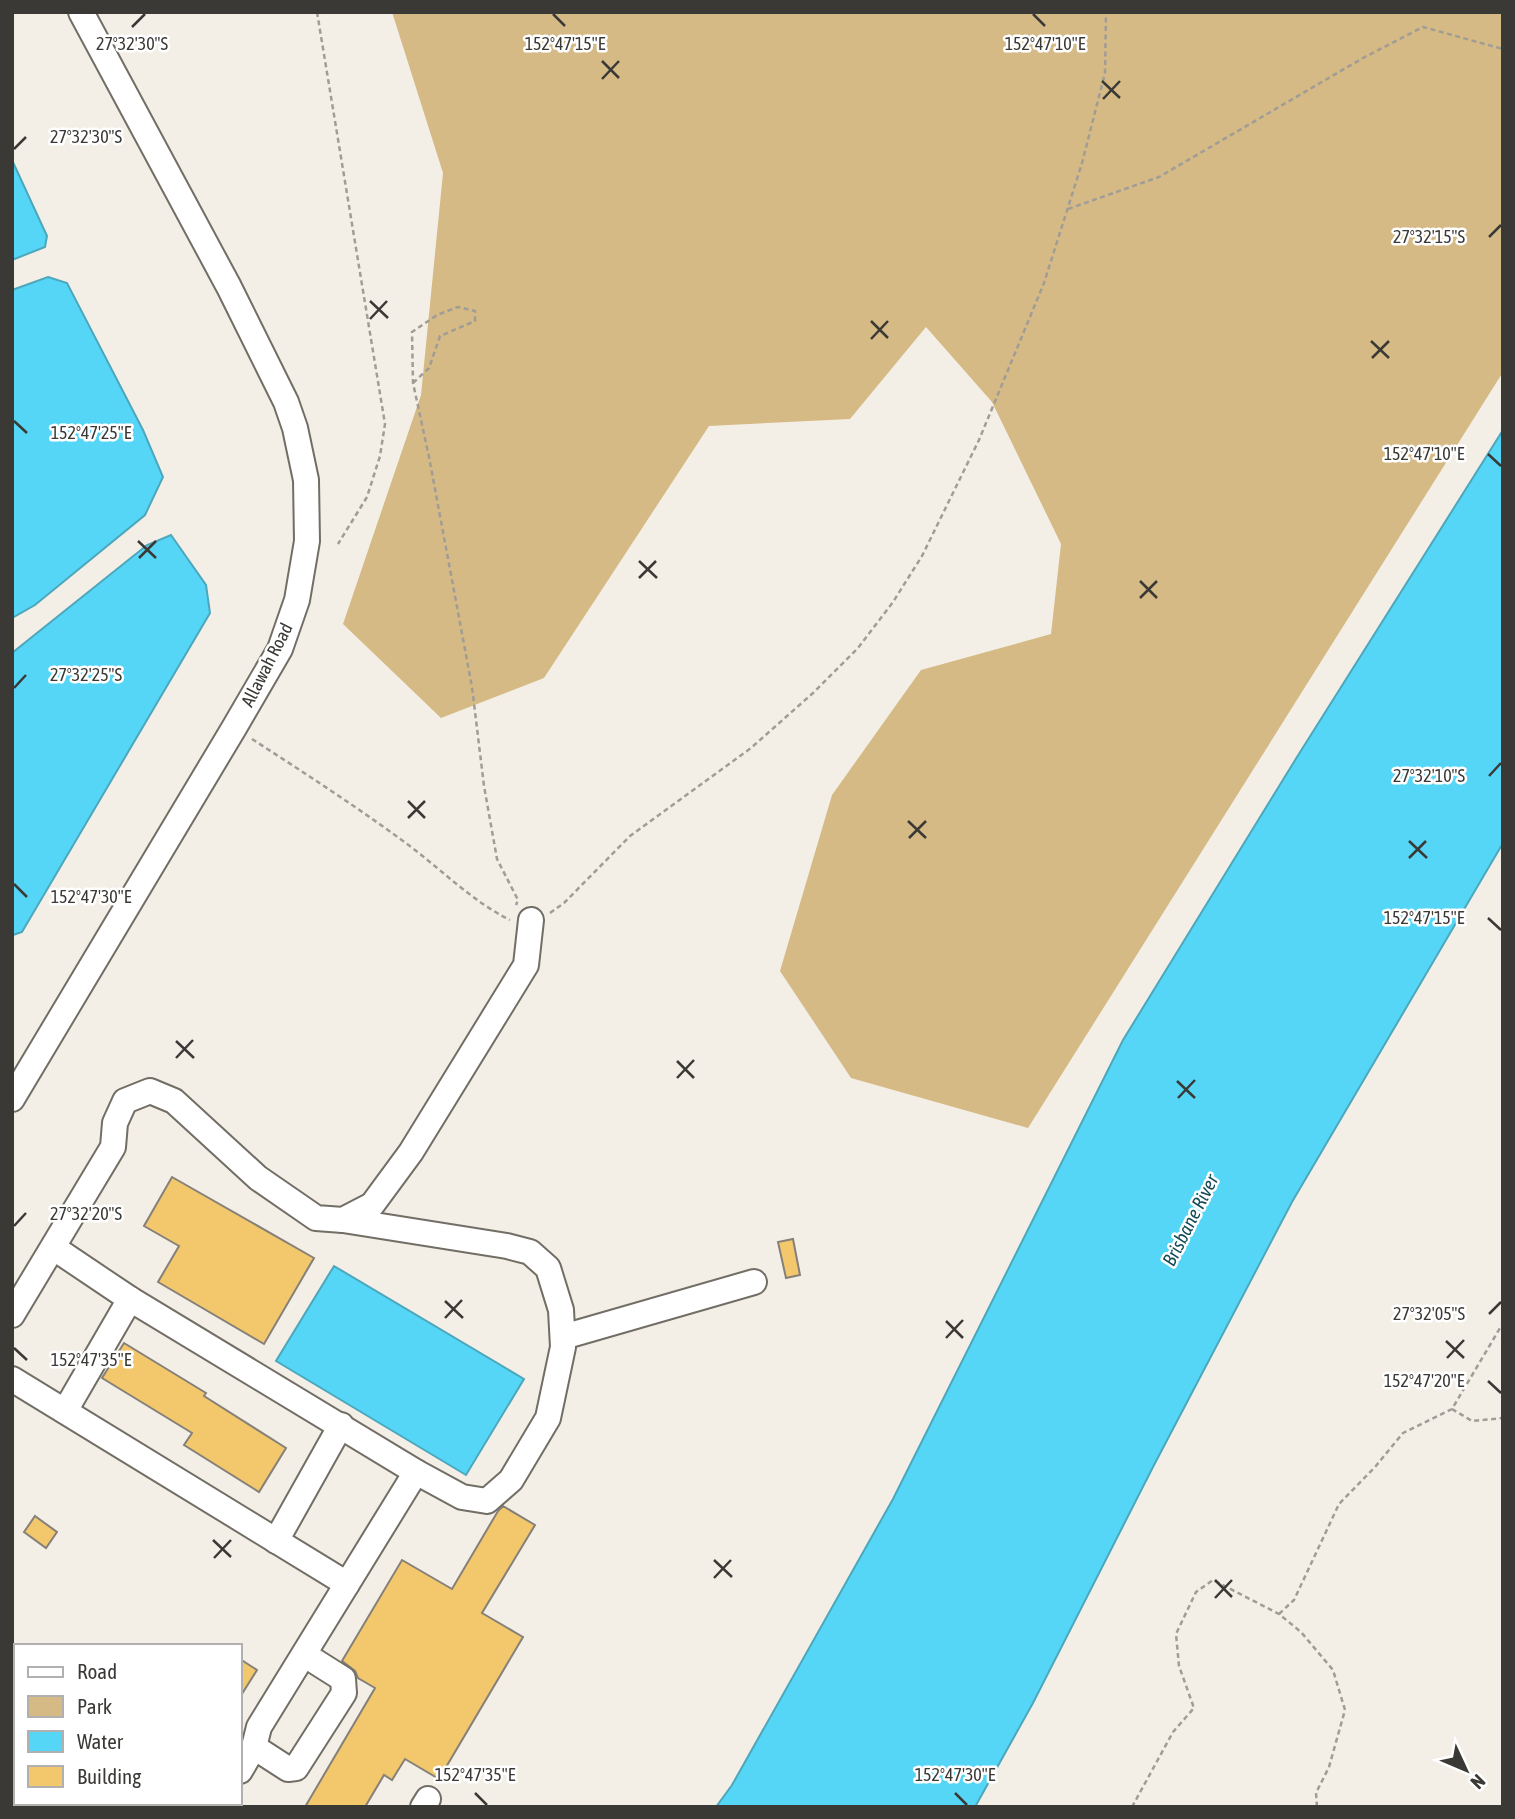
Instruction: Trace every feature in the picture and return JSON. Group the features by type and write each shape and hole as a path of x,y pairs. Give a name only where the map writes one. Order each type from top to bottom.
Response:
{"street":[{"name":"Allawah Road","path":"12,1099 279,649 297,600 307,541 304,467 295,428 272,369 80,12"},
{"path":"343,1220 372,1205 411,1152 526,965 531,920"},
{"path":"12,1315 113,1147 115,1123 125,1101 150,1091 174,1101 258,1178 316,1218 343,1220 530,1252 548,1268 561,1310 563,1347 548,1418 511,1480 487,1501 462,1497 416,1472 130,1298 54,1248"},
{"path":"563,1337 754,1282"},
{"path":"65,1411 130,1298"},
{"path":"12,1379 347,1584"},
{"path":"276,1541 341,1425"},
{"path":"242,1768 254,1747 259,1727 416,1472"},
{"path":"254,1747 288,1769 296,1768 344,1693 343,1679 305,1656"}],"path":[{"path":"317,12 385,424 380,456 367,497 338,544"},
{"path":"531,920 550,913 564,903 630,836 751,748 858,648 893,602 922,556 979,440 1044,283 1082,163 1105,72 1106,12"},
{"path":"1068,209 1159,177 1363,58 1423,27 1503,49"},
{"path":"234,728 405,842 478,901 512,922 518,900 497,859 484,786 472,687 413,383 412,332 437,315 458,307 475,311 475,321 440,336 429,368 413,383"},
{"path":"1279,1614 1294,1600 1339,1504 1403,1433 1452,1409 1503,1323"},
{"path":"1452,1409 1472,1421 1503,1418"},
{"path":"1132,1807 1173,1732 1194,1708 1179,1666 1176,1634 1196,1592 1213,1580 1279,1614 1301,1632 1333,1670 1345,1710 1329,1767 1316,1793 1317,1807"}],"green space":[{"path":"392,12 1503,12 1503,372 1028,1128 851,1078 780,971 832,795 921,670 1051,634 1061,544 992,402 926,327 850,419 709,426 544,678 441,718 343,624 421,395 443,173"}],"water":[{"path":"12,160 47,236 45,247 12,260"},
{"path":"48,277 67,283 143,430 163,477 145,515 35,605 12,618 12,290"},
{"name":"Brisbane River","path":"1503,430 1503,843 1292,1202 1033,1703 975,1807 716,1807 732,1785 893,1499 1123,1040"},
{"path":"171,535 206,585 210,613 22,932 13,935 12,653 147,545"},
{"path":"334,1266 524,1379 466,1475 276,1361"}],"building":[{"path":"172,1177 314,1258 264,1344 158,1282 179,1246 144,1226"},
{"path":"793,1239 800,1275 786,1278 778,1242"},
{"path":"124,1343 206,1393 204,1396 286,1448 259,1492 184,1445 192,1433 102,1378"},
{"path":"503,1506 535,1525 482,1613 523,1637 439,1779 405,1759 392,1780 384,1775 365,1807 305,1807 375,1688 358,1678 355,1671 342,1661 402,1560 452,1589"},
{"path":"35,1516 57,1532 46,1548 24,1532"},
{"path":"242,1660 257,1670 242,1694"}]}
